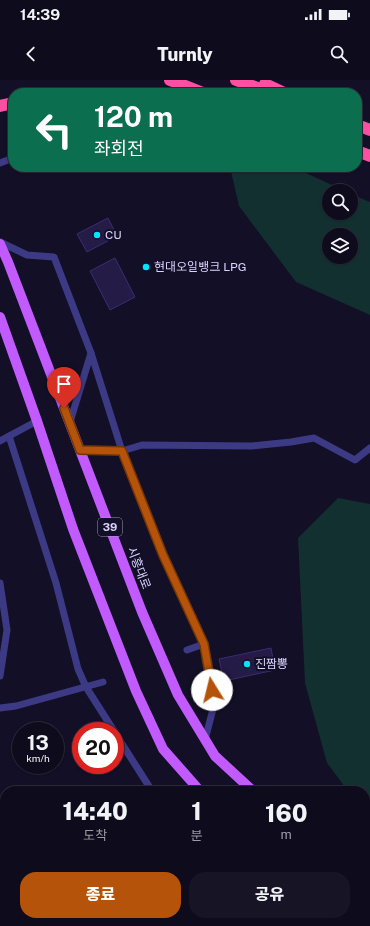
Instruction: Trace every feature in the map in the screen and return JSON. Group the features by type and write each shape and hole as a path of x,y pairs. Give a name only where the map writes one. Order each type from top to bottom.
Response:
{"highway":[{"path":"170,80 190,88"},
{"path":"236,80 258,88"},
{"path":"256,80 273,88"}],"main road":[{"name":"시흥대로","path":"0,243 145,619 178,695 215,756 248,786"},
{"path":"0,316 73,529 136,692 163,749 196,786"}],"lane":[{"path":"0,243 27,255 54,257 91,353 122,451 163,555 204,644 214,705 205,740"},
{"path":"70,422 83,375 91,353"},
{"path":"0,441 37,422"},
{"path":"9,436 56,583 78,669 86,686 108,722"},
{"path":"80,450 122,451 142,445 252,446 314,438 355,460 370,448"},
{"path":"0,583 7,630 0,676"},
{"path":"187,650 204,644"},
{"path":"0,708 16,706 103,682"},
{"path":"124,748 149,786"}],"green space":[{"path":"231,172 303,172 330,184 322,184 322,220 358,220 358,197 370,202 370,315 296,282 239,206"},
{"path":"338,498 370,504 370,786 344,786 327,763 305,683 298,538"}],"building":[{"name":"CU","path":"108,218 117,236 87,252 77,234"},
{"path":"115,258 135,297 110,310 90,271"},
{"name":"진짬뽕","path":"271,648 275,670 224,681 219,659"}],"place":[{"name":"CU","path":"97,235"},
{"name":"현대오일뱅크 LPG","path":"146,267"},
{"name":"진짬뽕","path":"247,664"}],"route":[{"path":"64,408 80,450 122,451 163,555 204,644 212,690"}]}
